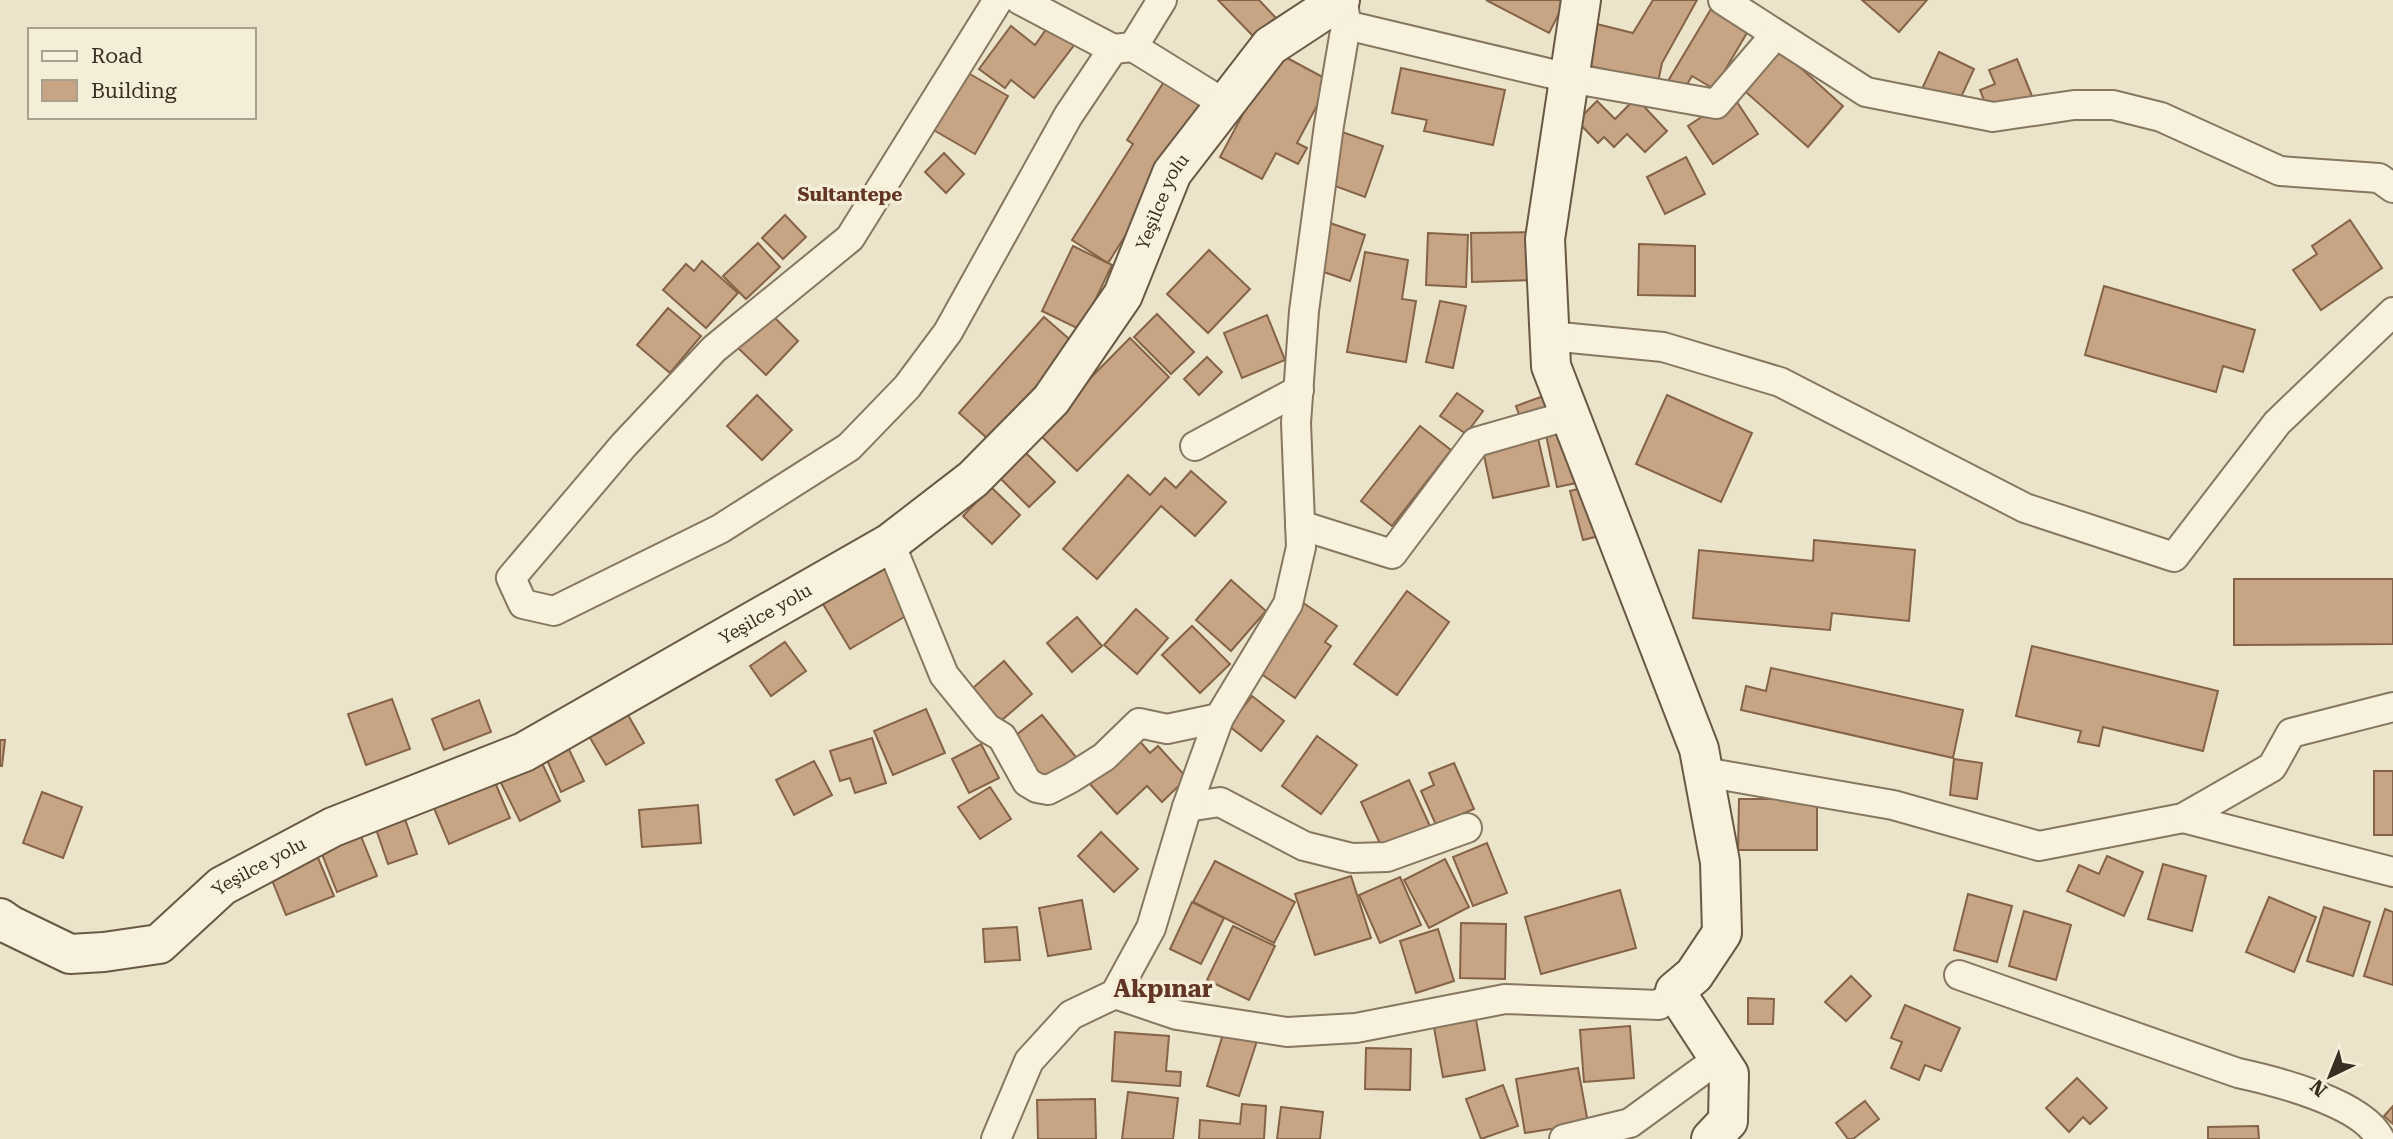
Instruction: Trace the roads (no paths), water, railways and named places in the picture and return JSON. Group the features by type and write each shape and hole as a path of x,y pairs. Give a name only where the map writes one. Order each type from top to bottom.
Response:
{"main road":[{"path":"1581,0 1545,239 1551,366 1699,749 1704,772 1720,862 1721,933 1694,975 1675,991 1729,1074 1728,1121 1711,1139"},
{"name":"Yeşilce yolu","path":"0,918 71,954 159,944 222,886 333,827 524,752 890,542 973,479 1051,400 1124,295 1172,173 1270,46 1343,8"}],"street":[{"path":"998,0 850,238 714,349 623,446 511,578 523,604 554,611 720,529 849,447 907,387 948,332 1068,116 1162,0"},
{"path":"1020,0 1165,67 1225,104"},
{"path":"1723,0 1866,92 1993,117 2074,105 2113,105 2161,117 2280,171 2379,178 2393,188"},
{"path":"996,1139 1029,1061 1071,1015 1115,994 1151,928 1186,807 1219,718 1288,604 1301,547 1296,423 1304,311 1343,8 1569,78 1716,104 1774,35"},
{"path":"1550,336 1664,347 1780,382 2025,508 2174,557 2277,423 2393,313"},
{"path":"1195,446 1299,390"},
{"path":"1300,525 1392,554 1476,442 1570,415"},
{"path":"890,542 944,675 987,728 1002,737 1027,782 1037,788 1048,790 1104,757 1139,723 1167,729 1219,718"},
{"path":"1704,772 1893,805 2039,846 2183,818 2272,767 2291,733 2393,706"},
{"path":"1186,807 1220,802 1304,846 1352,858 1387,856 1467,828"},
{"path":"2183,818 2393,872"},
{"path":"1959,975 2238,1073 2285,1084 2352,1112 2375,1128 2380,1139"},
{"path":"1115,994 1177,1015 1287,1032 1356,1028 1505,999 1659,1005 1675,991"},
{"path":"1564,1139 1630,1123 1718,1059"}],"district":[{"name":"Sultantepe","path":"850,194"},
{"name":"Akpınar","path":"1163,989"}]}
